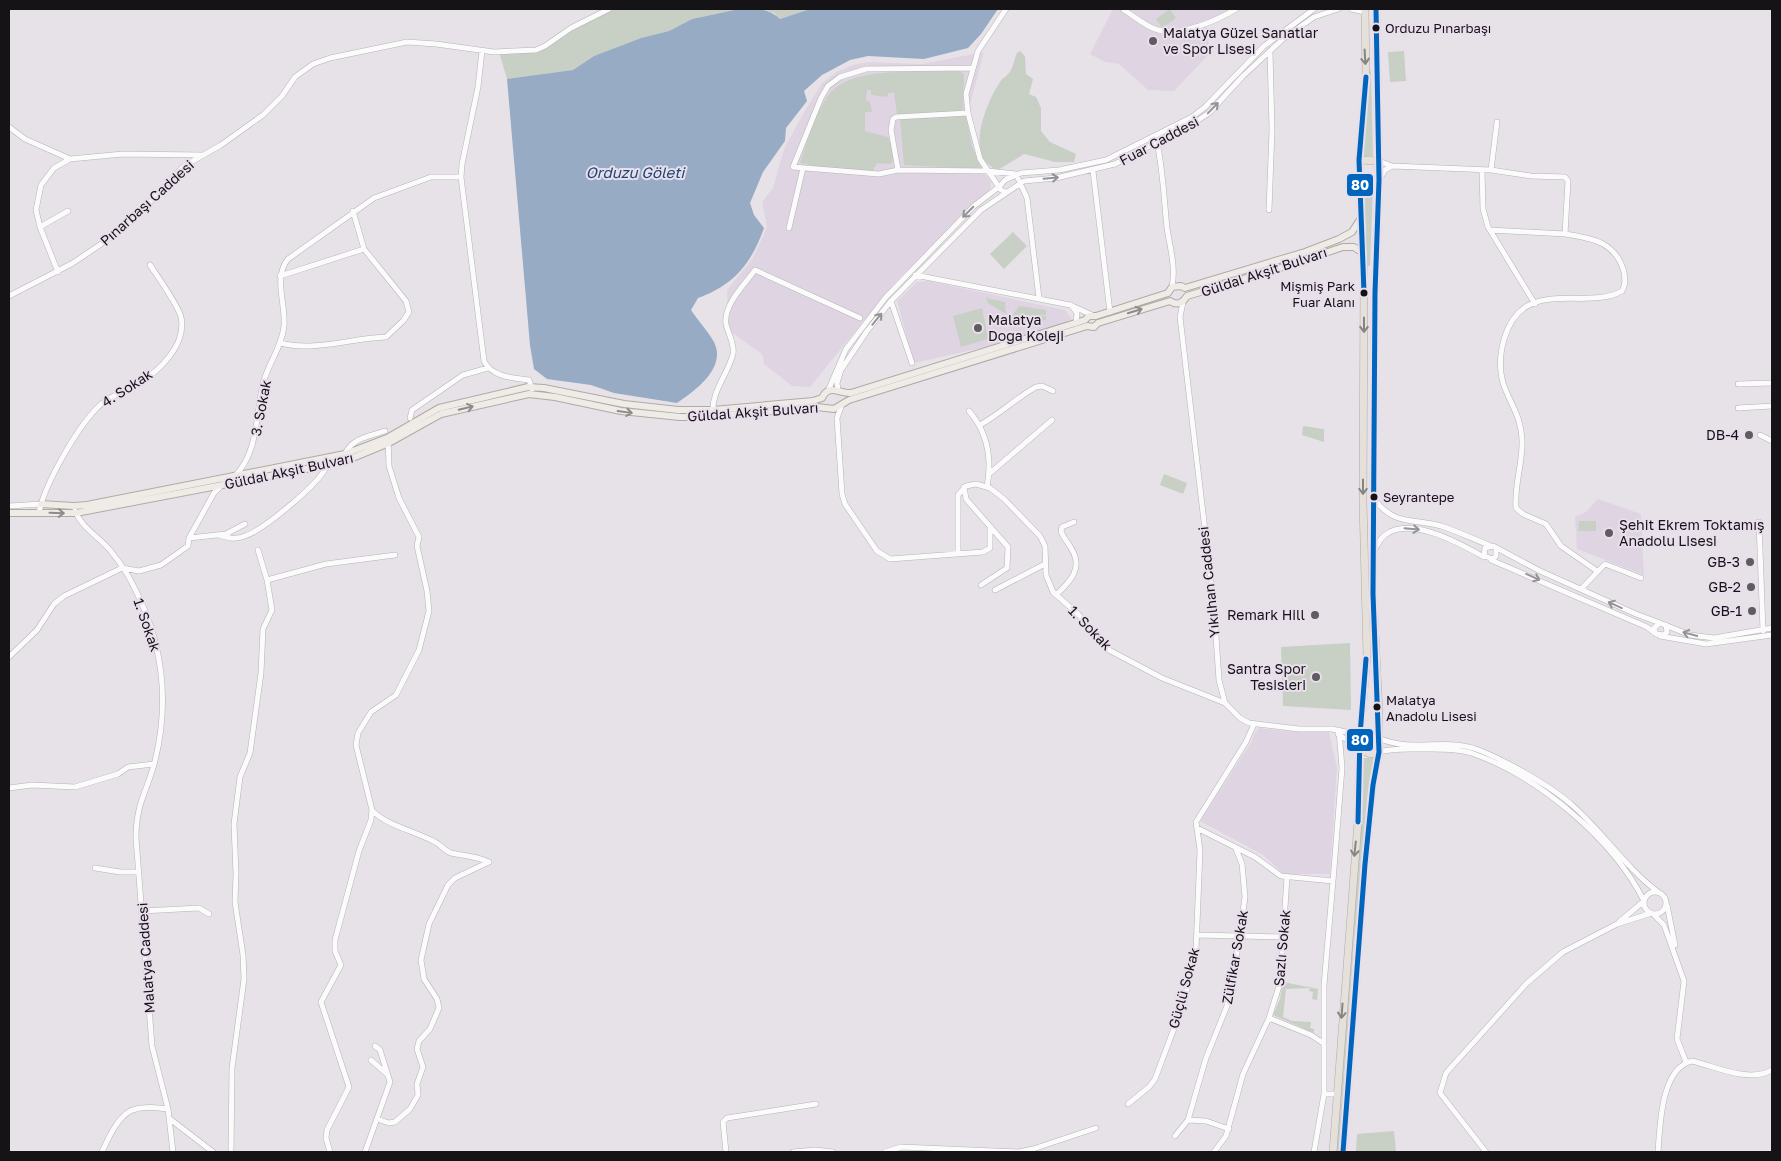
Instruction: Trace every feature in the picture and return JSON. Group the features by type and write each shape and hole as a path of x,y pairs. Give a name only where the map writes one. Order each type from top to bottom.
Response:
{"highway":[{"path":"1342,1152 1365,864 1373,785 1379,752 1374,551 1375,293 1379,180 1376,9"},
{"path":"1333,1152 1358,822 1360,735 1367,656 1363,502 1363,253 1359,160 1366,77 1365,10"},
{"path":"1359,160 1379,161"},
{"path":"1360,181 1379,180"},
{"path":"1360,735 1379,738"},
{"path":"1360,748 1365,752 1379,752"}],"main road":[{"name":"Güldal Akşit Bulvarı","path":"1172,287 1183,287 1288,257 1339,239 1352,232 1361,218"},
{"name":"Güldal Akşit Bulvarı","path":"713,413 812,401 822,398 828,391 851,393 1076,323 1185,299 1343,247 1354,247 1363,253"},
{"path":"1168,293 1172,287"},
{"name":"Güldal Akşit Bulvarı","path":"9,513 75,510 221,485 327,464 355,457 439,408 533,391 650,408 713,413 827,408 842,405 1168,293"},
{"name":"Güldal Akşit Bulvarı","path":"41,504 75,510 345,454 387,437"}],"street":[{"name":"Pınarbaşı Caddesi","path":"9,296 58,272 107,240 136,217 180,170 263,116 282,96 295,77 308,67 322,61 407,42 482,51 518,52 541,49 571,28 608,9"},
{"path":"1006,9 978,51 966,94 968,113 977,150 1001,190 1006,192"},
{"path":"1124,10 1155,29 1168,31 1208,25 1236,9"},
{"path":"972,68 866,69 840,77 828,86 812,117 793,167 879,174 898,170 988,171 1016,174 1059,170 1099,162 1186,120 1205,107 1269,43 1314,9"},
{"name":"Fuar Caddesi","path":"840,391 837,383 840,370 867,331 891,301 981,210 1022,183 1093,171 1115,164 1209,113 1270,51 1314,17 1338,9"},
{"path":"1351,9 1365,10"},
{"path":"1269,43 1272,130 1269,210"},
{"path":"482,51 478,87 462,164 461,178 484,361 488,368 504,376 529,380 533,391"},
{"path":"898,170 891,130 893,119 968,113"},
{"path":"1491,170 1492,145 1497,122"},
{"path":"9,127 25,139 70,159 131,154 202,155"},
{"path":"1157,142 1162,166 1167,228 1174,274 1172,287"},
{"path":"58,272 40,227 36,201 41,185 49,173 70,159"},
{"path":"1379,161 1392,166 1491,170 1531,176 1565,177 1568,182 1565,234"},
{"path":"1379,180 1385,170 1392,166"},
{"path":"789,228 803,168"},
{"path":"1482,170 1483,209 1490,230 1534,304"},
{"path":"1093,171 1110,312"},
{"path":"1016,174 1026,193 1039,298"},
{"path":"828,391 846,349 886,297 974,206 1005,180 1016,174"},
{"path":"364,249 280,276 282,266 288,259 374,198 427,178 461,178"},
{"path":"1014,189 1022,190 1026,193"},
{"path":"40,227 68,210"},
{"path":"280,343 291,346 331,344 366,338 386,337 403,321 408,312 406,301 364,249 353,212"},
{"path":"1490,230 1565,234 1593,238 1606,244 1616,254 1622,265 1625,286 1622,291 1616,294 1557,299 1534,304 1517,315 1507,330 1502,347 1502,376 1519,418 1522,442 1516,508 1523,514 1546,524 1561,546 1597,571"},
{"name":"4. Sokak","path":"39,513 41,504 73,441 95,410 107,399 151,375 176,347 182,335 181,317 150,265"},
{"path":"713,413 715,397 734,352 726,322 727,315 733,301 755,270 860,318"},
{"path":"908,274 1073,306 1091,319"},
{"path":"1174,274 1183,287 1185,299"},
{"name":"3. Sokak","path":"9,657 37,630 59,600 122,568 139,571 161,565 188,546 190,538 214,493 221,485 236,476 254,444 264,380 280,343 284,325 280,276"},
{"name":"Yıkılhan Caddesi","path":"1168,293 1180,317 1214,607 1219,680 1225,703"},
{"name":"Yıkılhan Caddesi","path":"1180,317 1185,299"},
{"path":"891,301 912,363"},
{"path":"1073,306 1077,313 1076,323"},
{"path":"410,418 412,410 463,375 488,368"},
{"path":"1738,384 1772,382"},
{"path":"980,425 993,418 1036,387 1042,386 1053,391"},
{"path":"840,391 842,405 837,418 842,494 845,504 877,551 895,560 983,552 990,548 990,528"},
{"path":"822,398 827,408 837,418"},
{"path":"1738,408 1772,406"},
{"path":"958,553 957,500 964,487 976,484 987,487 989,474 989,456 980,425 969,411"},
{"path":"989,474 1052,420"},
{"path":"1760,435 1771,438"},
{"path":"330,1152 326,1138 327,1130 349,1087 321,1002 341,965 335,951 335,940 359,851 371,820 372,810 358,759 356,745 358,733 371,712 396,695 419,650 429,611 428,591 416,546 419,537 399,498 388,466 387,437"},
{"path":"219,535 232,540 247,536 266,525 306,491 326,470 327,464"},
{"path":"964,487 966,499 1008,547 1007,568 982,585"},
{"name":"1. Sokak","path":"987,487 1004,499 1040,536 1044,546 1045,564 1050,586 1056,595 1078,614 1107,649 1162,678 1225,703"},
{"path":"1374,499 1385,513 1393,517 1441,526 1496,549 1581,589 1690,635 1714,638 1772,628"},
{"path":"9,506 41,504"},
{"name":"1. Sokak","path":"75,510 110,550 133,584 151,628 162,674 164,696 162,726 154,764"},
{"path":"1056,595 1073,578 1076,571 1075,555 1060,528 1074,522"},
{"path":"1759,522 1763,631"},
{"path":"190,538 231,532 244,524"},
{"path":"1374,551 1384,535 1392,531 1407,528 1428,531 1455,540 1487,558 1507,565 1647,628 1658,635 1706,644 1772,635"},
{"path":"1487,558 1483,552 1489,546"},
{"path":"1487,558 1496,556 1496,549"},
{"path":"231,1152 232,1068 244,979 235,902 234,824 240,777 250,753 261,673 263,628 272,610 267,580 258,550"},
{"path":"267,580 326,564 396,555"},
{"path":"996,590 1045,564"},
{"path":"1581,589 1605,564 1641,578"},
{"path":"1658,635 1666,634 1663,624"},
{"path":"1658,635 1654,628 1663,624"},
{"path":"1225,703 1240,718 1254,724 1299,729 1332,729 1360,748"},
{"path":"1254,724 1246,742 1197,820 1197,828 1255,857 1281,876 1333,881"},
{"path":"1339,732 1360,735"},
{"path":"1314,1152 1324,1094 1324,985 1342,768 1339,732"},
{"path":"1379,738 1391,743 1449,744 1474,748 1527,776 1572,805 1637,876 1664,895 1667,902 1679,968"},
{"path":"1379,752 1398,749 1449,749 1473,754 1525,780 1569,809 1627,874 1644,901 1646,909 1664,925 1684,981 1677,1039 1686,1062"},
{"path":"9,788 32,785 75,787 118,774 128,767 154,764"},
{"name":"Malatya Caddesi","path":"154,764 136,815 138,872 152,1046 168,1109 174,1152"},
{"path":"372,810 382,820 395,823 434,841 447,851 470,855 489,862 455,878 448,885 428,924 421,960 424,979 437,999 439,1008 430,1029 419,1041 417,1049 423,1067 417,1084 418,1095 410,1109 395,1122 389,1123 377,1119"},
{"name":"Güçlü Sokak","path":"1128,1104 1149,1087 1157,1076 1184,1002 1196,950 1200,850 1197,828"},
{"name":"Zülfikar Sokak","path":"1176,1136 1188,1120 1206,1058 1229,999 1245,897 1242,864 1236,849"},
{"path":"95,868 120,872 138,872"},
{"name":"Sazlı Sokak","path":"1214,1152 1222,1144 1229,1129 1243,1074 1269,1018 1279,991 1285,938 1287,877"},
{"path":"1617,924 1644,901 1648,895 1658,892"},
{"path":"1486,1152 1440,1093 1446,1073 1527,983 1563,952 1617,924 1652,913 1662,912 1667,902"},
{"path":"142,912 199,908 209,914"},
{"path":"1197,935 1285,938"},
{"path":"1269,1018 1311,1035 1323,1043"},
{"path":"365,1152 390,1082 380,1050 376,1046"},
{"path":"371,1060 389,1076"},
{"path":"1658,1152 1665,1094 1674,1071 1686,1062 1692,1061 1750,1076 1765,1074 1772,1070"},
{"path":"1324,1094 1336,1094"},
{"path":"726,1152 723,1122 727,1118 816,1104"},
{"path":"102,1152 115,1128 131,1110 141,1108 168,1109"},
{"path":"170,1119 213,1152"},
{"path":"1188,1120 1206,1121 1229,1129"},
{"path":"885,1152 901,1147 956,1151 1026,1151 1096,1128"},
{"path":"793,1152 833,1152"}],"shaded area":[{"path":"609,9 739,9 692,19 669,31 641,38 594,56 573,70 507,79 499,52 536,50"},
{"path":"764,9 810,9 780,19 774,13"},
{"name":"Malatya Güzel Sanatlar ve Spor Lisesi","path":"1113,9 1231,9 1206,22 1210,53 1174,91 1148,90 1119,64 1105,62 1090,54"},
{"path":"1170,9 1176,18 1162,28 1156,19"},
{"path":"1020,51 1025,56 1026,74 1033,79 1029,94 1036,97 1041,108 1041,131 1050,142 1076,154 1074,162 1055,162 1024,154 998,170 987,164 982,154 980,142 984,116 994,91 1010,72 1017,53"},
{"path":"1404,51 1406,81 1390,82 1388,52"},
{"path":"984,52 970,105 975,161 991,182 991,188 897,280 810,387 792,386 764,364 762,354 728,330 727,290 753,258 767,227 762,202 773,188 784,149 803,114 822,83 838,71 853,65 868,62 922,64"},
{"path":"1368,71 1371,71 1373,156 1362,156"},
{"path":"962,72 964,75 963,109 955,113 897,114 894,93 888,93 887,97 871,95 871,90 867,90 866,100 870,102 872,112 865,112 865,131 888,137 895,156 891,164 877,163 872,172 831,169 800,163 823,103 834,89 859,77 875,74"},
{"path":"966,116 972,146 982,169 904,165 900,119"},
{"path":"1373,187 1370,266 1366,266 1362,188"},
{"path":"1013,232 1027,246 1004,269 990,254"},
{"name":"Malatya Doğa Koleji","path":"928,281 1065,310 1072,319 1031,337 914,363 897,301 917,282"},
{"path":"986,298 1005,302 1006,314 988,303"},
{"path":"1019,306 1046,310 1046,315 1011,317"},
{"path":"982,308 988,339 961,347 953,316"},
{"path":"1046,316 1046,320 1020,325 1011,319"},
{"path":"1303,426 1324,429 1324,442 1302,435"},
{"path":"1164,474 1187,483 1183,494 1160,485"},
{"name":"Şehit Ekrem Toktamış Anadolu Lisesi","path":"1598,499 1641,514 1644,575 1577,549 1575,517 1586,512"},
{"path":"1579,521 1596,521 1596,531 1578,531"},
{"name":"Santra Spor Tesisleri","path":"1350,643 1351,710 1283,706 1281,647"},
{"path":"1259,728 1295,732 1329,732 1337,768 1330,874 1284,874 1263,855 1200,821"},
{"path":"1363,758 1375,758 1354,941 1339,1152 1336,1152 1350,942 1360,843"},
{"path":"1283,982 1318,989 1317,1000 1312,999 1313,992 1309,991 1310,988 1286,989 1283,1017 1292,1021 1311,1022 1310,1028 1314,1029 1314,1033 1273,1015 1280,999"},
{"path":"1394,1131 1396,1152 1356,1152 1357,1134"}],"water":[{"name":"Orduzu Göleti","path":"739,9 756,9 771,12 780,19 810,9 998,9 981,34 968,48 924,59 868,56 850,60 822,75 804,91 807,101 786,128 785,141 763,172 750,203 754,215 764,228 759,241 740,272 722,287 698,298 691,310 712,338 717,352 713,370 692,392 677,403 614,393 591,385 547,379 534,369 530,345 507,79 573,70 594,56 641,38 669,31 692,19"}],"transit line":[{"name":"80","path":"1343,1152 1365,864 1373,785 1379,752 1373,594 1375,293 1379,180 1376,9"},
{"name":"80","path":"1364,293 1359,160 1366,77"},
{"name":"80","path":"1358,822 1360,735 1366,659"}],"place":[{"name":"Orduzu Pınarbaşı","path":"1376,28"},
{"name":"Malatya Güzel Sanatlar ve Spor Lisesi","path":"1153,41"},
{"name":"Mişmiş Park Fuar Alanı","path":"1364,293"},
{"name":"Malatya Doğa Koleji","path":"978,328"},
{"name":"DB-4","path":"1749,435"},
{"name":"Seyrantepe","path":"1374,497"},
{"name":"Şehit Ekrem Toktamış Anadolu Lisesi","path":"1609,533"},
{"name":"GB-3","path":"1750,562"},
{"name":"GB-2","path":"1751,587"},
{"name":"GB-1","path":"1752,611"},
{"name":"Remark Hill","path":"1315,615"},
{"name":"Santra Spor Tesisleri","path":"1316,677"},
{"name":"Malatya Anadolu Lisesi","path":"1377,707"}]}
